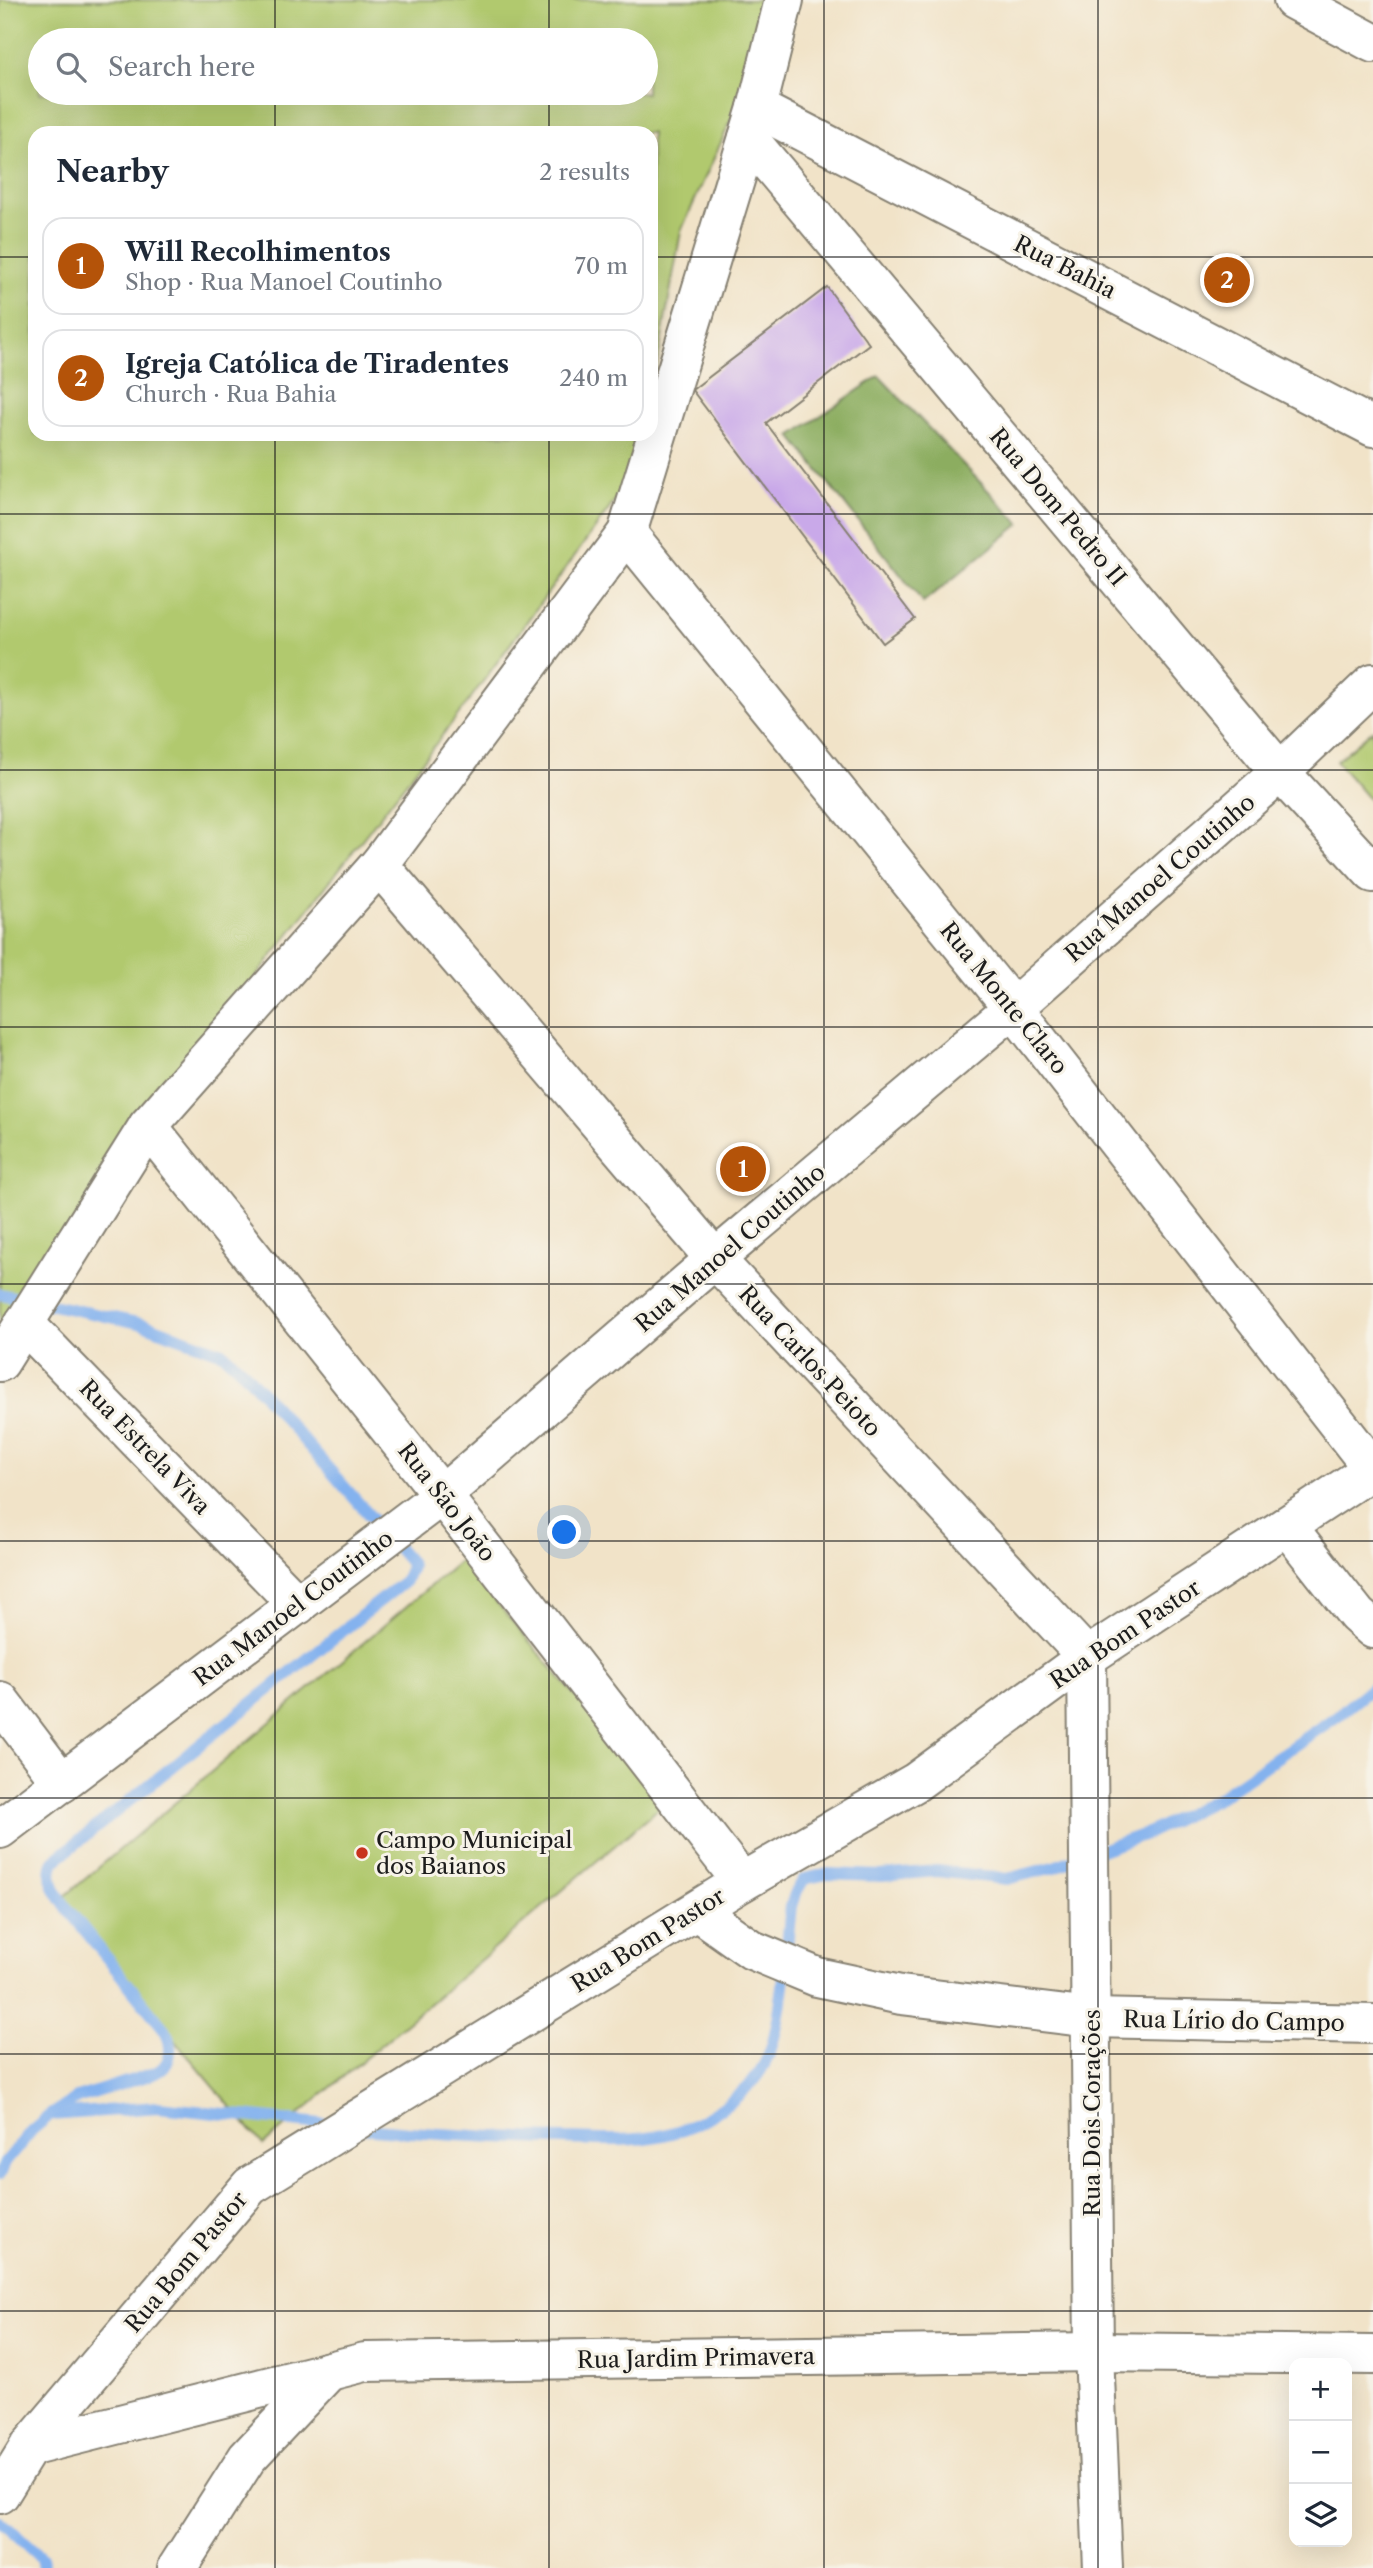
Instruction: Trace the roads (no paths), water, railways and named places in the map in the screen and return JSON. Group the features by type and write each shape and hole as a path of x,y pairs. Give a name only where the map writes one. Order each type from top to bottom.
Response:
{"street":[{"path":"658,431 752,123 785,0"},
{"path":"1293,0 1373,43"},
{"name":"Rua Bahia","path":"752,123 1373,427"},
{"name":"Rua Dom Pedro II","path":"752,123 1280,772 1373,873"},
{"path":"0,1362 148,1126 379,865 627,533 655,441"},
{"name":"Rua Monte Claro","path":"627,533 1013,1008 1373,1469"},
{"name":"Rua Manoel Coutinho","path":"0,1829 442,1495 715,1259 1013,1008 1280,772 1373,683"},
{"name":"Rua Carlos Peioto","path":"379,865 715,1259 1087,1657"},
{"name":"Rua São João","path":"148,1126 442,1495 742,1882"},
{"name":"Rua Estrela Viva","path":"23,1323 298,1605"},
{"name":"Rua Bom Pastor","path":"0,2494 29,2447 250,2186 742,1882 916,1782 1087,1657 1373,1469"},
{"path":"1287,1526 1357,1615 1373,1629"},
{"name":"Rua Dois Corações","path":"1087,1657 1094,2352 1103,2568"},
{"path":"0,1701 62,1783"},
{"name":"Rua Lírio do Campo","path":"697,1910 752,1951 817,1976 901,1995 1091,2018 1373,2024"},
{"name":"Rua Jardim Primavera","path":"29,2447 365,2362 1094,2352 1373,2355"},
{"path":"177,2568 247,2459 328,2372"}],"waterway":[{"path":"0,1294 143,1324 223,1353 246,1374 410,1562 411,1567 405,1581 54,1861 51,1874 59,1896 165,2030 170,2054 165,2065 155,2073 77,2098 50,2115 32,2130 5,2163 0,2175"},
{"path":"362,2128 488,2137 614,2140 664,2135 693,2125 735,2098 765,2063 780,2009 791,1906 804,1879 827,1874 881,1876 937,1871 1007,1879 1054,1867 1148,1833 1215,1800 1337,1716 1373,1687"},
{"path":"50,2115 158,2107 330,2125"},
{"path":"0,2521 41,2558 43,2568"}],"place":[{"name":"Igreja Católica de Tiradentes","path":"1227,280"},
{"name":"Will Recolhimentos","path":"743,1169"},
{"name":"Campo Municipal dos Baianos","path":"362,1853"}]}
